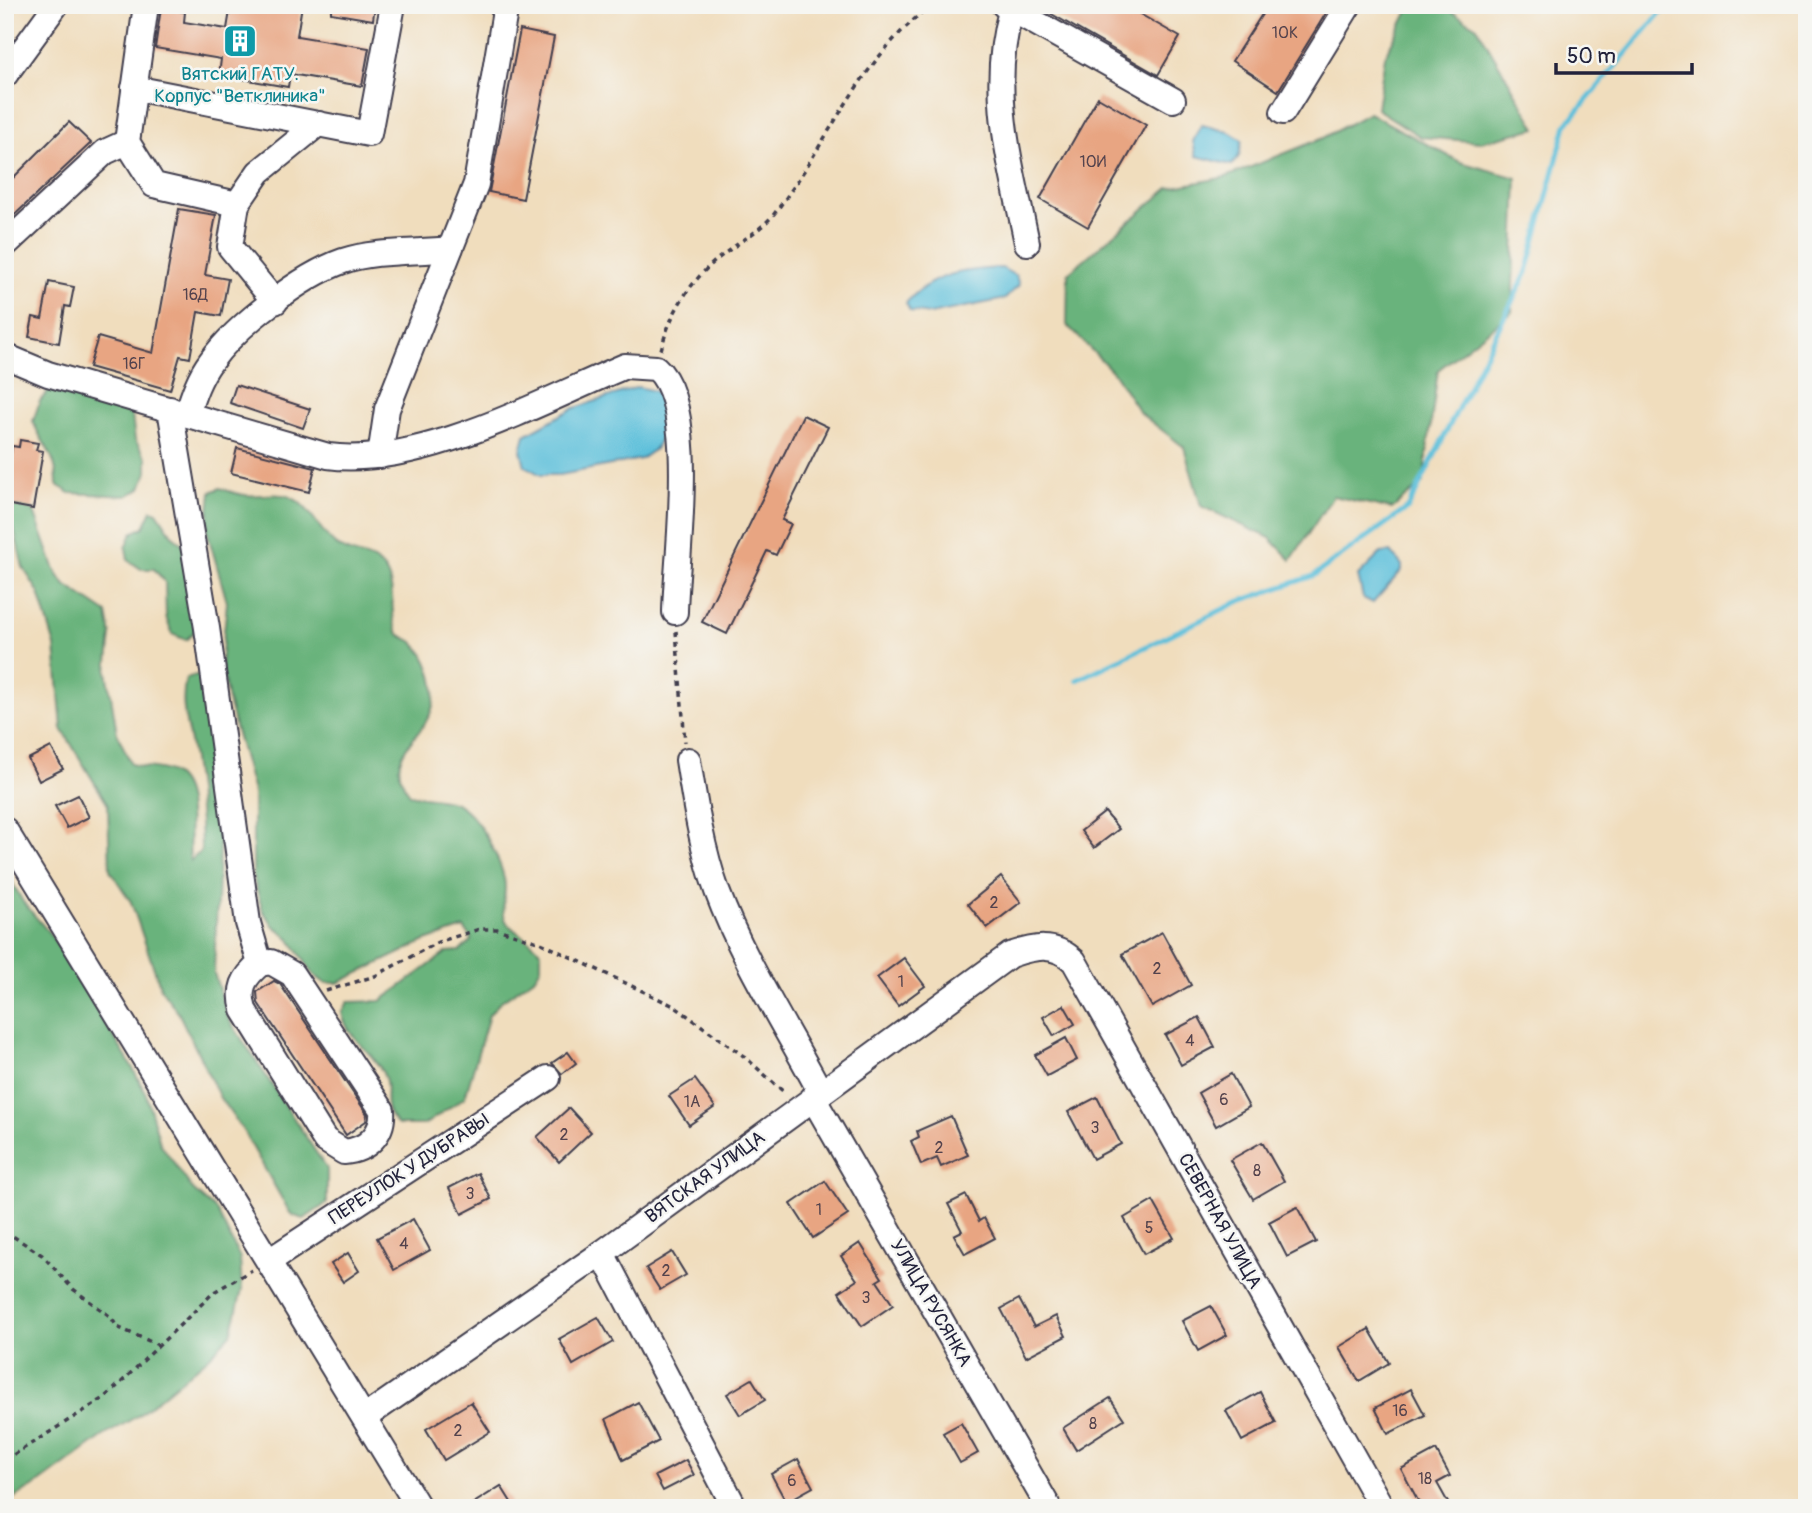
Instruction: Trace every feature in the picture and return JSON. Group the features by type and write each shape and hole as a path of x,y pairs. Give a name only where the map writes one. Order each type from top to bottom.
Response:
{"street":[{"path":"5,75 56,5"},
{"path":"146,5 127,142 154,184 237,204"},
{"path":"134,88 369,134 393,5"},
{"path":"380,456 387,409 476,184 506,5"},
{"path":"1283,112 1349,5"},
{"path":"1027,243 1002,114 999,83 1001,45 1008,8 1173,100"},
{"path":"275,302 230,247 237,204 258,172 318,124"},
{"path":"5,245 105,152 127,142"},
{"path":"260,964 248,923 178,412 225,344 275,302 323,270 344,261 450,249"},
{"path":"5,356 48,374 328,456 352,459 419,450 625,366 656,368 668,382 682,457 683,484 675,612"},
{"name":"УЛИЦА РУСЯНКА","path":"688,760 704,850 717,892 812,1099 1049,1508"},
{"path":"5,830 419,1508"},
{"name":"ВЯТСКАЯ УЛИЦА","path":"365,1417 602,1253 1010,955 1048,947"},
{"name":"СЕВЕРНАЯ УЛИЦА","path":"1048,947 1064,951 1074,961 1382,1508"},
{"path":"271,962 283,966 307,995 382,1110 383,1125 378,1135 355,1151 344,1152 325,1140 244,1010 241,988 246,975 260,964 271,962"},
{"name":"ПЕРЕУЛОК У ДУБРАВЫ","path":"269,1261 548,1078"},
{"path":"602,1253 735,1508"}],"path":[{"path":"656,368 666,330 678,303 698,277 773,216 839,112 876,60 899,32 932,5"},
{"path":"675,612 688,760"},
{"path":"307,995 333,990 375,976 438,942 480,929 497,929 541,943 674,1006 745,1057 812,1099"},
{"path":"5,1231 42,1255 73,1289 111,1317 117,1327 158,1345"},
{"path":"5,1460 106,1397 214,1292 269,1261"}],"green space":[{"path":"1411,5 1441,5 1477,27 1536,128 1481,142 1421,137 1377,109 1385,56"},
{"path":"1369,113 1460,162 1517,178 1512,312 1438,370 1423,483 1392,509 1333,496 1291,560 1270,538 1201,506 1184,447 1140,413 1113,372 1067,325 1068,273 1169,188 1226,177 1323,138"},
{"path":"49,390 91,391 120,402 132,415 135,440 147,458 147,472 141,488 127,496 70,493 57,485 55,465 33,421 40,401"},
{"path":"220,488 242,495 283,495 296,500 336,545 375,561 386,572 391,588 396,628 399,634 413,642 424,655 431,671 434,689 433,706 428,718 401,758 399,768 402,780 410,794 453,802 471,815 480,826 495,852 504,877 506,920 541,952 541,967 534,978 500,1002 489,1015 465,1097 424,1125 398,1125 392,1118 388,1111 387,1086 383,1073 349,1030 342,1013 348,1002 381,1001 447,952 460,951 472,940 464,928 423,942 338,983 325,983 314,975 289,938 273,925 263,911 253,877 253,792 228,701 221,663 227,602 207,531 211,492"},
{"path":"5,504 33,509 55,570 64,584 107,613 111,635 107,671 117,733 131,764 164,770 175,775 182,784 189,809 190,861 201,851 201,839 196,778 184,707 184,688 186,678 200,674 207,686 221,805 214,973 228,1018 327,1169 327,1203 304,1219 291,1215 244,1132 220,1098 179,1014 161,989 131,902 110,870 108,805 62,729 55,646 39,593 23,567 14,529 5,516"},
{"path":"152,510 157,512 173,536 184,545 196,596 195,631 186,640 172,634 166,617 165,582 154,569 141,569 128,560 126,548 132,533 144,527"},
{"path":"5,869 23,902 52,936 131,1065 146,1094 160,1143 194,1191 217,1211 240,1258 242,1290 231,1334 209,1357 139,1415 102,1437 38,1484 5,1503"}],"water":[{"path":"1202,125 1229,132 1242,140 1239,156 1232,165 1196,156 1193,141"},
{"path":"1002,268 1016,276 1019,285 1005,299 930,314 910,311 906,303 938,279 962,272"},
{"path":"638,387 655,391 664,405 663,433 655,449 641,459 560,475 541,475 525,466 521,450 525,435 572,409"},
{"path":"1391,552 1402,565 1402,570 1373,603 1363,598 1358,576 1381,553"}],"building":[{"name":"Вятский ГАТУ. Корпус \"Ветклиника\"","path":"231,5 302,5 297,36 369,48 362,86 290,74 288,87 219,75 221,59 155,48 161,8 185,12 184,22 227,29"},
{"path":"331,5 375,5 373,20 331,13"},
{"path":"1036,5 1124,5 1180,37 1158,75"},
{"path":"1268,5 1331,5 1278,91 1232,61"},
{"path":"520,30 554,37 523,199 489,192"},
{"path":"1098,97 1146,125 1088,227 1040,199"},
{"path":"69,122 91,143 5,224 5,186"},
{"path":"179,209 216,215 205,275 228,279 221,316 198,312 190,358 180,356 170,390 89,367 98,337 153,353"},
{"path":"49,282 74,287 70,307 65,306 59,343 29,337 33,317 42,319"},
{"path":"236,385 310,409 303,428 230,403"},
{"path":"803,415 828,427 782,520 791,524 776,555 767,551 727,634 702,622"},
{"path":"20,440 38,443 36,450 43,451 33,509 5,504 12,446 19,447"},
{"path":"237,448 315,468 309,492 231,473"},
{"path":"51,747 63,769 39,781 28,759"},
{"path":"78,795 89,817 67,828 55,806"},
{"path":"1105,812 1119,829 1094,848 1081,831"},
{"path":"1001,877 1021,902 987,928 968,904"},
{"path":"1162,932 1191,985 1152,1007 1122,954"},
{"path":"904,958 925,986 898,1006 877,978"},
{"path":"274,981 280,984 367,1114 366,1121 346,1135 258,1003 257,992"},
{"path":"1064,1005 1075,1024 1054,1036 1043,1017"},
{"path":"1199,1017 1215,1047 1181,1065 1165,1035"},
{"path":"1066,1038 1077,1060 1047,1076 1035,1055"},
{"path":"568,1052 576,1063 562,1074 552,1063"},
{"path":"1231,1074 1249,1107 1216,1126 1198,1093"},
{"path":"695,1079 715,1107 689,1125 669,1096"},
{"path":"1097,1097 1121,1144 1093,1159 1068,1112"},
{"path":"569,1108 591,1132 559,1162 537,1137"},
{"path":"951,1116 968,1155 941,1167 937,1158 921,1165 911,1141 919,1137 917,1131"},
{"path":"1262,1142 1284,1181 1253,1199 1230,1160"},
{"path":"478,1173 491,1199 462,1214 449,1188"},
{"path":"825,1181 848,1215 813,1238 791,1204"},
{"path":"966,1195 979,1221 984,1218 995,1238 965,1254 954,1235 962,1231 948,1204"},
{"path":"1153,1201 1174,1238 1144,1254 1124,1218"},
{"path":"1297,1207 1316,1242 1287,1257 1269,1222"},
{"path":"413,1219 430,1250 394,1270 377,1238"},
{"path":"860,1243 882,1278 877,1281 893,1305 862,1326 839,1292 857,1280 841,1256"},
{"path":"672,1252 686,1275 660,1290 646,1268"},
{"path":"348,1253 359,1271 343,1282 331,1264"},
{"path":"1019,1299 1034,1327 1056,1316 1066,1336 1026,1357 1001,1309"},
{"path":"1211,1306 1227,1335 1198,1351 1182,1321"},
{"path":"598,1317 613,1342 573,1365 559,1339"},
{"path":"1369,1329 1389,1363 1359,1381 1339,1347"},
{"path":"752,1379 765,1400 740,1415 727,1394"},
{"path":"1411,1389 1425,1415 1388,1434 1375,1408"},
{"path":"1260,1392 1276,1423 1242,1441 1226,1411"},
{"path":"1110,1398 1124,1419 1076,1450 1063,1428"},
{"path":"471,1402 490,1432 444,1460 426,1429"},
{"path":"638,1402 659,1441 623,1460 606,1419"},
{"path":"961,1423 978,1453 960,1463 943,1433"},
{"path":"1436,1450 1450,1476 1437,1483 1451,1508 1422,1508 1401,1469"},
{"path":"798,1459 813,1487 786,1502 771,1474"},
{"path":"686,1460 694,1475 663,1491 655,1476"},
{"path":"501,1486 511,1502 502,1508 466,1508"}],"waterway":[{"path":"1077,680 1240,601 1313,576 1408,508 1527,272 1566,125 1667,5"}],"place":[{"name":"Вятский ГАТУ. Корпус \"Ветклиника\"","path":"240,41"}]}
